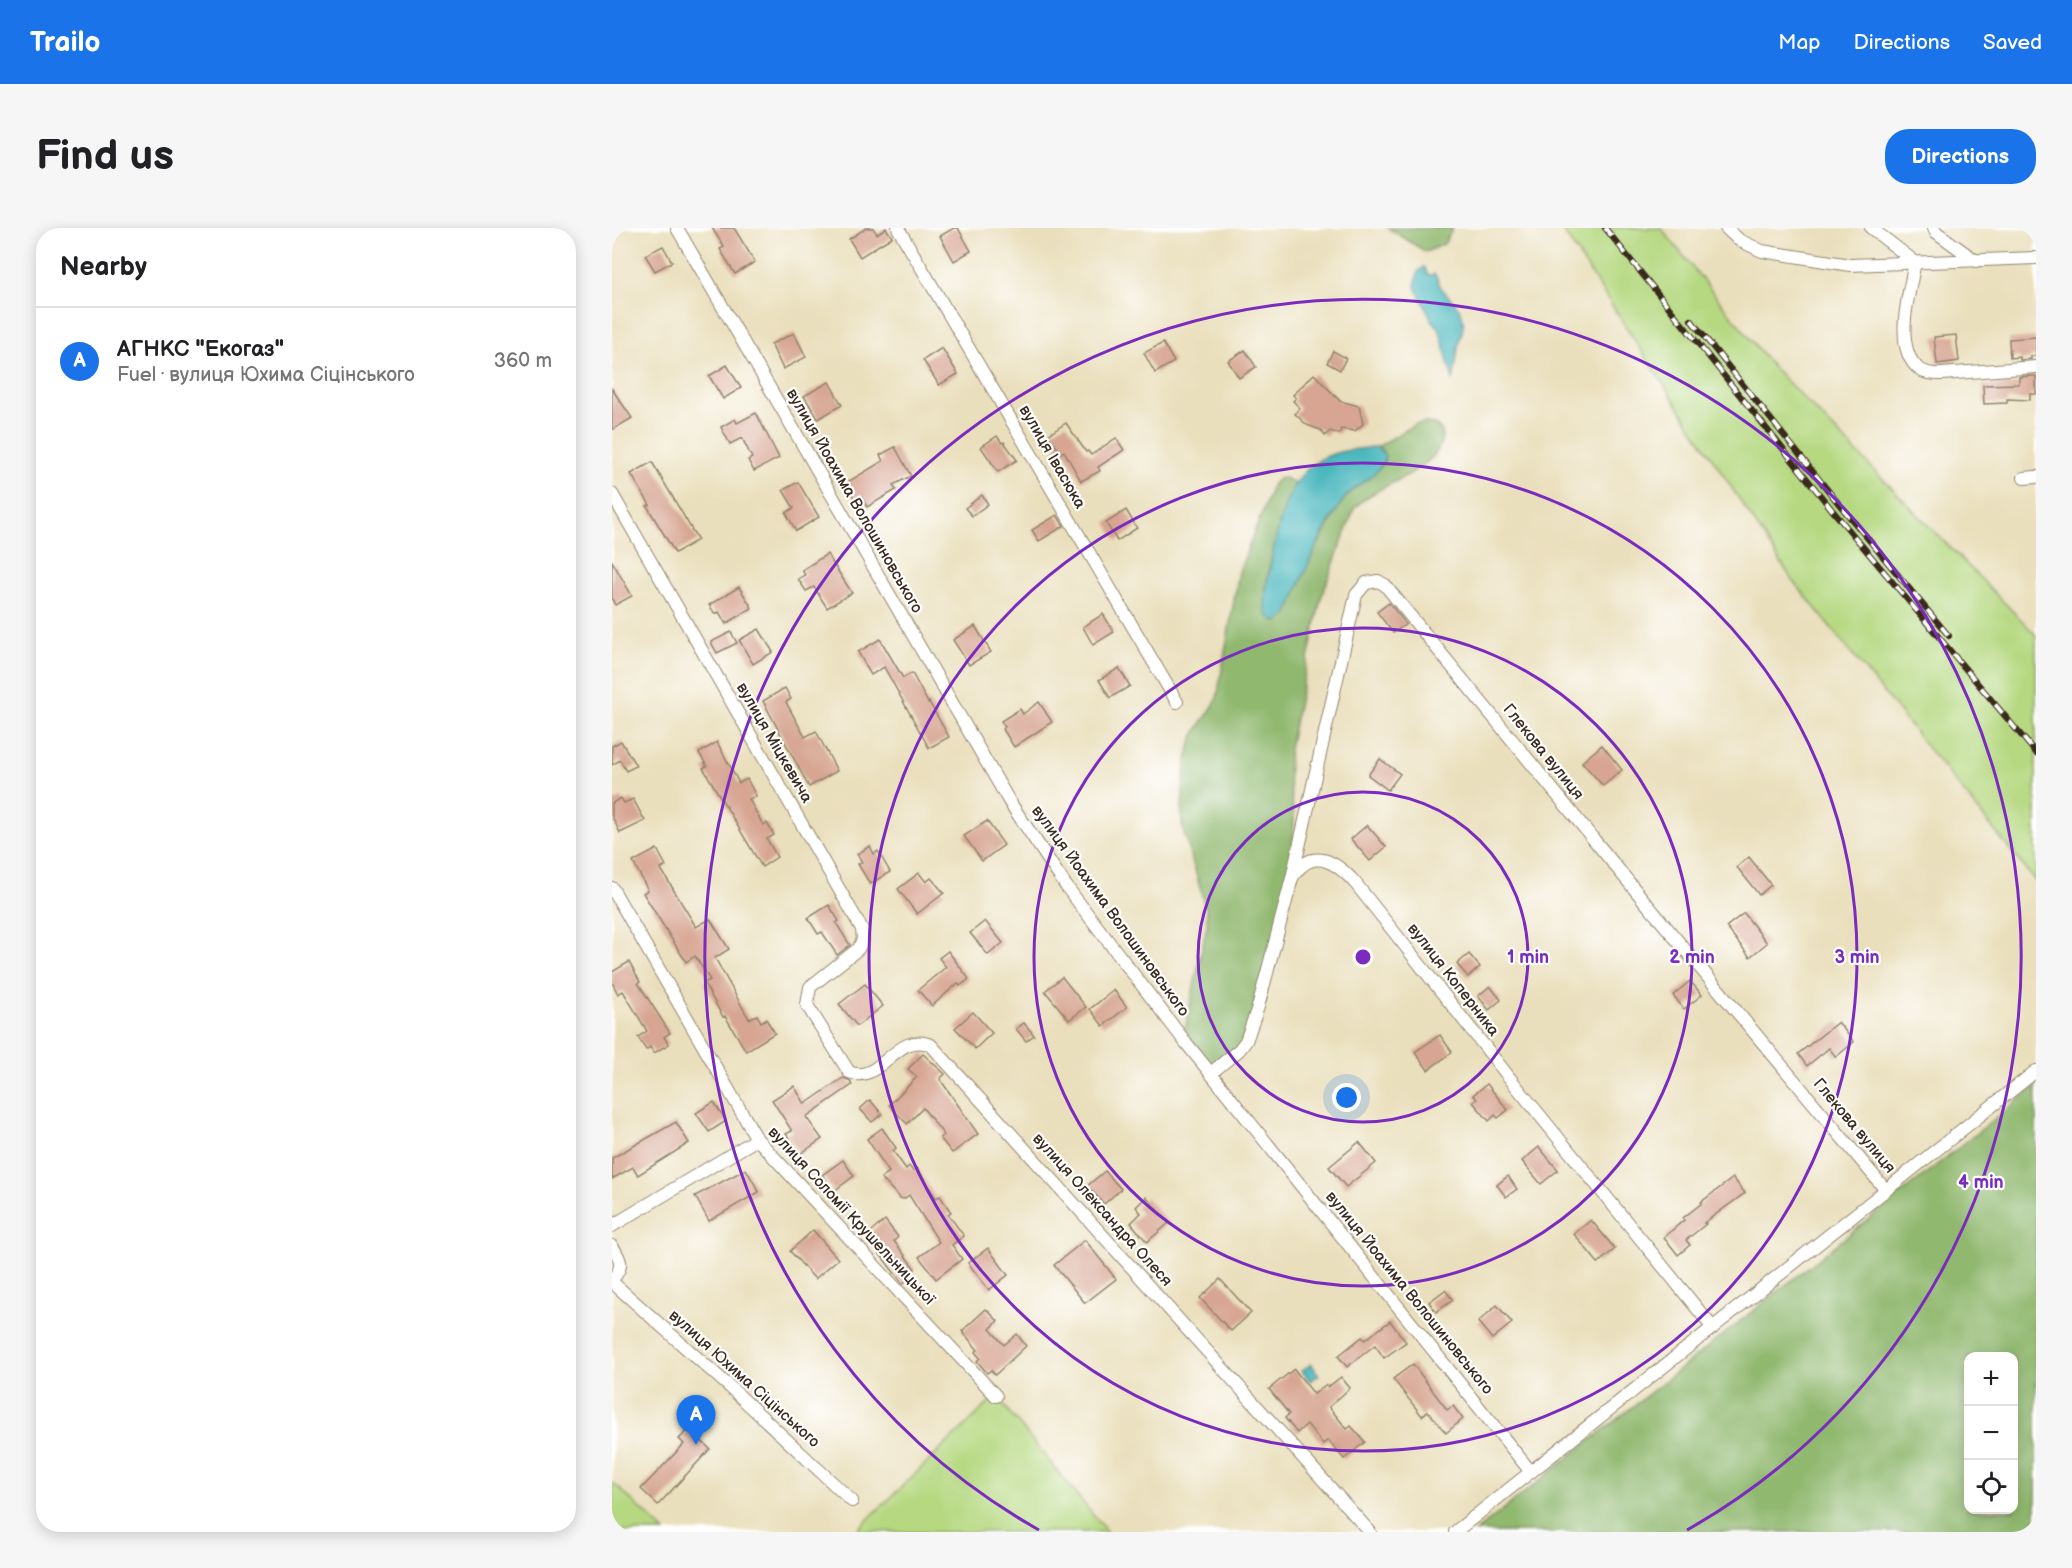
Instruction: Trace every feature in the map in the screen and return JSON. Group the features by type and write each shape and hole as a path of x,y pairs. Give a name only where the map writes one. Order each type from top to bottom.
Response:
{"street":[{"name":"вулиця Йоахима Волошиновського","path":"677,228 1014,809 1066,886 1211,1073 1532,1472"},
{"name":"вулиця Івасюка","path":"898,228 1177,702"},
{"path":"1726,228 1739,240 1756,248 1824,262 1859,265 2036,258"},
{"path":"1871,228 1915,262"},
{"path":"1934,228 1936,232 1976,261"},
{"path":"1915,262 1904,328 1909,355 1920,370 1942,374 2036,367"},
{"name":"вулиця Міцкевича","path":"612,494 862,929 863,939 858,949 810,987 807,996"},
{"name":"Глекова вулиця","path":"1292,878 1356,595 1366,583 1378,581 1385,585 1885,1189"},
{"name":"вулиця Коперника","path":"1292,878 1301,866 1321,859 1334,864 1346,873 1713,1328"},
{"path":"1211,1073 1239,1050 1246,1041 1258,1008 1292,878"},
{"name":"вулиця Соломії Крушельницької","path":"612,888 756,1139 996,1396"},
{"name":"вулиця Олександра Олеся","path":"807,996 807,1005 849,1072 857,1075 866,1074 910,1043 921,1040 931,1045 1370,1532"},
{"path":"1455,1532 2036,1071"},
{"path":"612,1226 756,1139"},
{"name":"вулиця Юхима Сіцінського","path":"612,1246 619,1257 621,1266 612,1281 852,1501"}],"green space":[{"path":"1388,228 1453,228 1444,244 1426,252"},
{"path":"1561,228 1661,228 1772,366 2036,635 2036,882 1791,578"},
{"path":"1416,424 1436,425 1442,431 1440,445 1433,457 1408,475 1365,499 1354,509 1321,598 1289,748 1289,780 1294,815 1292,878 1246,1041 1211,1073 1183,1039 1207,925 1207,912 1182,825 1182,806 1190,746 1217,698 1239,572 1273,484 1278,479 1285,478 1296,484 1273,550 1266,589 1268,616 1319,543 1343,500 1353,488 1381,467 1385,460 1382,450 1377,447"},
{"path":"2036,1086 2036,1532 1475,1532"},
{"path":"996,1396 1107,1532 856,1532 860,1527"},
{"path":"612,1483 619,1488 665,1532 612,1532"}],"water":[{"path":"1424,267 1426,273 1431,276 1436,275 1440,286 1459,308 1463,317 1453,380 1439,328 1432,320 1415,286 1418,272"},
{"path":"1377,447 1385,455 1383,462 1345,498 1327,525 1287,615 1278,622 1273,620 1266,610 1266,588 1279,525 1296,483 1304,472 1329,455"},
{"path":"1311,1364 1319,1375 1310,1381 1302,1371"}],"building":[{"path":"712,228 734,228 755,262 735,274 720,249 724,247"},
{"path":"866,228 873,228 877,234 886,228 892,237 860,257 849,239"},
{"path":"958,228 971,251 954,261 940,236"},
{"path":"663,246 672,262 655,271 645,255"},
{"path":"794,333 806,357 783,369 771,344"},
{"path":"1956,335 1959,361 1937,364 1934,337"},
{"path":"2036,337 2036,356 2020,360 2020,357 2010,358 2009,339"},
{"path":"1163,343 1174,362 1155,373 1144,353"},
{"path":"942,348 958,374 939,385 923,360"},
{"path":"1245,350 1256,367 1239,378 1228,361"},
{"path":"1333,351 1346,358 1340,370 1327,363"},
{"path":"727,365 741,388 723,399 709,376"},
{"path":"1314,374 1340,401 1359,406 1363,424 1355,431 1341,429 1339,434 1330,431 1325,436 1321,430 1307,425 1295,414 1300,408 1293,401 1296,398 1293,395"},
{"path":"2036,376 2036,394 2030,394 2030,400 2007,399 2007,403 1984,404 1983,385 2019,384 2019,377"},
{"path":"829,382 842,405 818,419 804,396"},
{"path":"612,389 632,418 612,430"},
{"path":"756,413 779,458 754,471 748,460 752,458 742,438 730,444 721,427 735,419 737,423"},
{"path":"1066,423 1086,452 1088,451 1091,455 1116,438 1124,450 1098,467 1100,471 1081,481 1064,451 1061,453 1048,435"},
{"path":"997,436 1017,460 998,472 981,447"},
{"path":"895,447 911,476 893,485 896,490 867,507 861,497 855,500 846,483 883,461 880,455"},
{"path":"652,462 698,540 675,553 631,474"},
{"path":"798,482 819,517 796,531 786,513 794,508 783,490"},
{"path":"982,495 988,504 972,516 965,508"},
{"path":"1126,510 1137,528 1117,541 1106,523"},
{"path":"1057,515 1064,526 1039,541 1032,530"},
{"path":"827,554 852,593 827,608 814,587 806,591 798,579 805,575 802,570"},
{"path":"612,561 632,596 615,605 612,599"},
{"path":"739,587 752,608 726,624 719,612 715,614 709,605"},
{"path":"1389,603 1406,624 1393,633 1377,612"},
{"path":"1103,614 1114,632 1093,645 1083,627"},
{"path":"975,626 991,652 969,665 953,640"},
{"path":"759,629 773,652 753,664 739,640"},
{"path":"731,632 737,643 717,653 711,642"},
{"path":"880,639 903,678 912,673 949,737 929,748 884,667 871,675 858,652"},
{"path":"1119,668 1130,686 1110,698 1099,680"},
{"path":"785,688 791,699 786,702 805,737 816,731 837,771 809,787 763,701"},
{"path":"1039,702 1052,722 1014,747 1001,721 1020,709 1023,714"},
{"path":"621,741 636,766 626,771 620,760 612,765 612,746"},
{"path":"717,742 739,783 747,779 756,796 749,799 763,825 767,823 774,835 767,839 777,857 762,867 703,768 707,766 699,753"},
{"path":"1602,745 1622,770 1603,786 1582,762"},
{"path":"1380,759 1400,774 1388,790 1368,775"},
{"path":"621,798 624,803 633,799 645,821 620,833 612,816 612,803"},
{"path":"987,821 1004,845 982,861 964,836"},
{"path":"1367,825 1386,847 1370,861 1351,839"},
{"path":"870,846 874,854 878,851 890,872 870,884 858,864 862,862 857,854"},
{"path":"657,849 666,866 661,869 696,927 710,919 729,949 715,958 749,1019 757,1015 761,1022 766,1019 775,1033 746,1051 704,983 710,980 695,956 686,962 643,893 648,890 633,862"},
{"path":"1749,857 1771,885 1759,895 1737,867"},
{"path":"919,873 926,882 931,878 944,893 917,914 898,889"},
{"path":"829,905 839,921 836,923 850,945 837,955 822,932 818,934 808,918"},
{"path":"1744,913 1767,943 1750,957 1726,927"},
{"path":"985,921 1003,943 988,955 970,933"},
{"path":"948,951 969,979 960,986 958,983 932,1006 918,990 946,967 939,958"},
{"path":"1469,954 1480,967 1468,977 1457,964"},
{"path":"629,962 640,982 638,983 670,1033 664,1037 669,1044 654,1053 650,1047 646,1050 638,1037 647,1031 623,991 618,994 612,982 612,972"},
{"path":"1062,977 1086,1007 1069,1020 1045,991"},
{"path":"1690,981 1702,995 1684,1009 1673,995"},
{"path":"865,984 883,1006 857,1026 839,1004"},
{"path":"1490,986 1501,1000 1489,1010 1478,996"},
{"path":"1114,990 1127,1007 1103,1026 1090,1009"},
{"path":"973,1012 992,1033 975,1049 955,1028"},
{"path":"1838,1022 1854,1042 1836,1057 1829,1048 1807,1066 1798,1054"},
{"path":"1024,1023 1034,1035 1026,1041 1016,1029"},
{"path":"1440,1035 1452,1052 1428,1070 1415,1052"},
{"path":"923,1054 945,1074 940,1079 978,1134 952,1153 940,1138 944,1135 923,1108 907,1124 889,1105 917,1077 908,1069"},
{"path":"843,1078 849,1080 852,1085 806,1117 822,1139 800,1154 786,1134 792,1131 772,1100 794,1086 805,1104"},
{"path":"1487,1084 1508,1110 1498,1118 1495,1115 1489,1121 1473,1102 1477,1099 1473,1095"},
{"path":"870,1100 882,1114 872,1122 860,1109"},
{"path":"714,1102 726,1121 709,1132 696,1113"},
{"path":"676,1122 689,1143 638,1175 633,1167 612,1179 612,1158"},
{"path":"882,1128 896,1148 893,1151 906,1169 909,1166 913,1171 917,1168 936,1198 940,1196 951,1212 948,1214 964,1236 952,1245 962,1259 936,1279 919,1257 939,1242 909,1195 904,1199 900,1198 881,1178 889,1172 867,1139"},
{"path":"1359,1142 1376,1163 1346,1187 1329,1167"},
{"path":"1539,1147 1558,1170 1541,1184 1522,1161"},
{"path":"843,1160 854,1176 834,1191 822,1175"},
{"path":"746,1169 759,1192 709,1221 695,1196"},
{"path":"1105,1171 1121,1189 1104,1204 1087,1186"},
{"path":"1508,1176 1517,1189 1506,1197 1497,1185"},
{"path":"1733,1178 1745,1193 1704,1223 1706,1224 1686,1240 1690,1245 1678,1255 1664,1237 1701,1202"},
{"path":"1146,1197 1169,1223 1147,1242 1131,1223 1141,1213 1136,1207"},
{"path":"885,1220 898,1237 894,1241 915,1269 903,1284 866,1236"},
{"path":"1591,1220 1615,1249 1598,1263 1574,1234"},
{"path":"813,1230 838,1259 815,1279 790,1251"},
{"path":"1085,1240 1116,1279 1085,1303 1054,1265"},
{"path":"988,1248 1008,1275 989,1290 968,1263"},
{"path":"1220,1279 1251,1313 1231,1331 1200,1298"},
{"path":"1445,1290 1453,1300 1436,1312 1429,1302"},
{"path":"1497,1305 1512,1323 1492,1339 1478,1322"},
{"path":"986,1309 998,1321 990,1329 1004,1345 1017,1334 1026,1346 995,1375 991,1370 987,1373 977,1361 980,1358 975,1352 978,1350 962,1331"},
{"path":"1390,1321 1406,1342 1384,1358 1375,1345 1347,1367 1338,1356 1362,1337 1365,1340"},
{"path":"1413,1364 1447,1410 1453,1406 1463,1419 1446,1433 1428,1411 1422,1416 1393,1379"},
{"path":"1294,1369 1314,1394 1341,1377 1350,1388 1329,1407 1347,1429 1351,1426 1365,1442 1344,1459 1328,1440 1323,1444 1307,1424 1297,1433 1285,1418 1289,1414 1269,1389"},
{"path":"689,1429 710,1449 658,1505 641,1489 684,1444 679,1439"}],"railway":[{"path":"1605,228 1833,511 2036,753"},
{"path":"1691,320 1949,636"}],"place":[{"name":"АГНКС \"Екогаз\"","path":"696,1445"}]}
